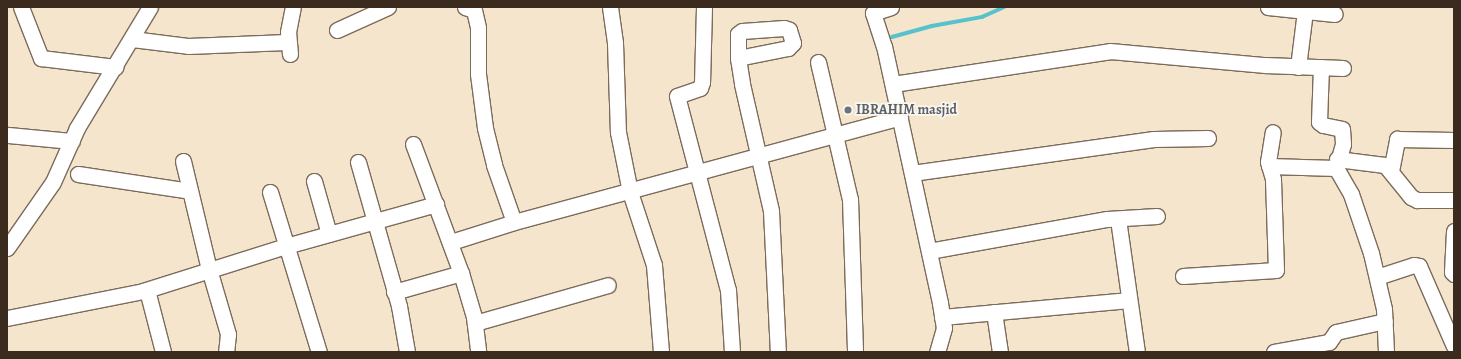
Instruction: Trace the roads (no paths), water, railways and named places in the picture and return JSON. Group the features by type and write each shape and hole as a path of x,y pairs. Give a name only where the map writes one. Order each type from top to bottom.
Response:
{"street":[{"path":"21,7 40,58 115,67"},
{"path":"9,239 53,182 72,140 150,7"},
{"path":"132,39 188,46 289,48 293,7"},
{"path":"337,30 388,7"},
{"path":"465,7 474,10 478,28 478,74 485,128 494,165 514,222"},
{"path":"610,7 615,43 618,132 630,192 654,265 661,352"},
{"path":"704,7 702,82 700,88 677,96 728,290 732,352"},
{"path":"891,7 871,10 884,46 893,84 942,317 944,328 937,352"},
{"path":"1268,7 1335,14"},
{"path":"1298,67 1305,11"},
{"path":"893,84 1110,51 1298,67 1343,68"},
{"path":"738,58 771,211 778,352"},
{"path":"818,62 836,134 852,216 855,352"},
{"path":"1322,67 1319,122 1323,126 1342,129 1343,144 1336,163 1351,194 1377,277 1384,321 1386,352"},
{"path":"451,242 514,222 630,192 696,172 900,117"},
{"path":"1183,276 1276,270 1273,178 1268,159 1273,132"},
{"path":"8,135 72,140"},
{"path":"912,173 1154,139 1208,138"},
{"path":"1392,171 1397,139 1454,140"},
{"path":"413,144 451,242 461,273 475,323 478,352"},
{"path":"183,161 209,269 228,334 226,352"},
{"path":"358,162 373,222 394,292 407,352"},
{"path":"1269,166 1376,162 1385,165 1392,171 1411,197 1416,200 1454,200"},
{"path":"78,174 190,190"},
{"path":"314,181 329,234"},
{"path":"270,192 319,352"},
{"path":"7,318 147,290 209,269 286,246 436,204"},
{"path":"929,251 1118,219 1157,216"},
{"path":"1118,219 1137,352"},
{"path":"1454,231 1452,272 1454,274"},
{"path":"1377,277 1414,265 1419,266 1454,346"},
{"path":"394,292 461,273"},
{"path":"475,323 608,285"},
{"path":"147,290 163,352"},
{"path":"942,317 1129,300"},
{"path":"994,312 1000,352"},
{"path":"1274,352 1329,342 1336,332 1384,321"}],"waterway":[{"path":"892,37 932,26 982,17 1004,7"}],"place":[{"name":"IBRAHIM masjid","path":"848,110"}]}
